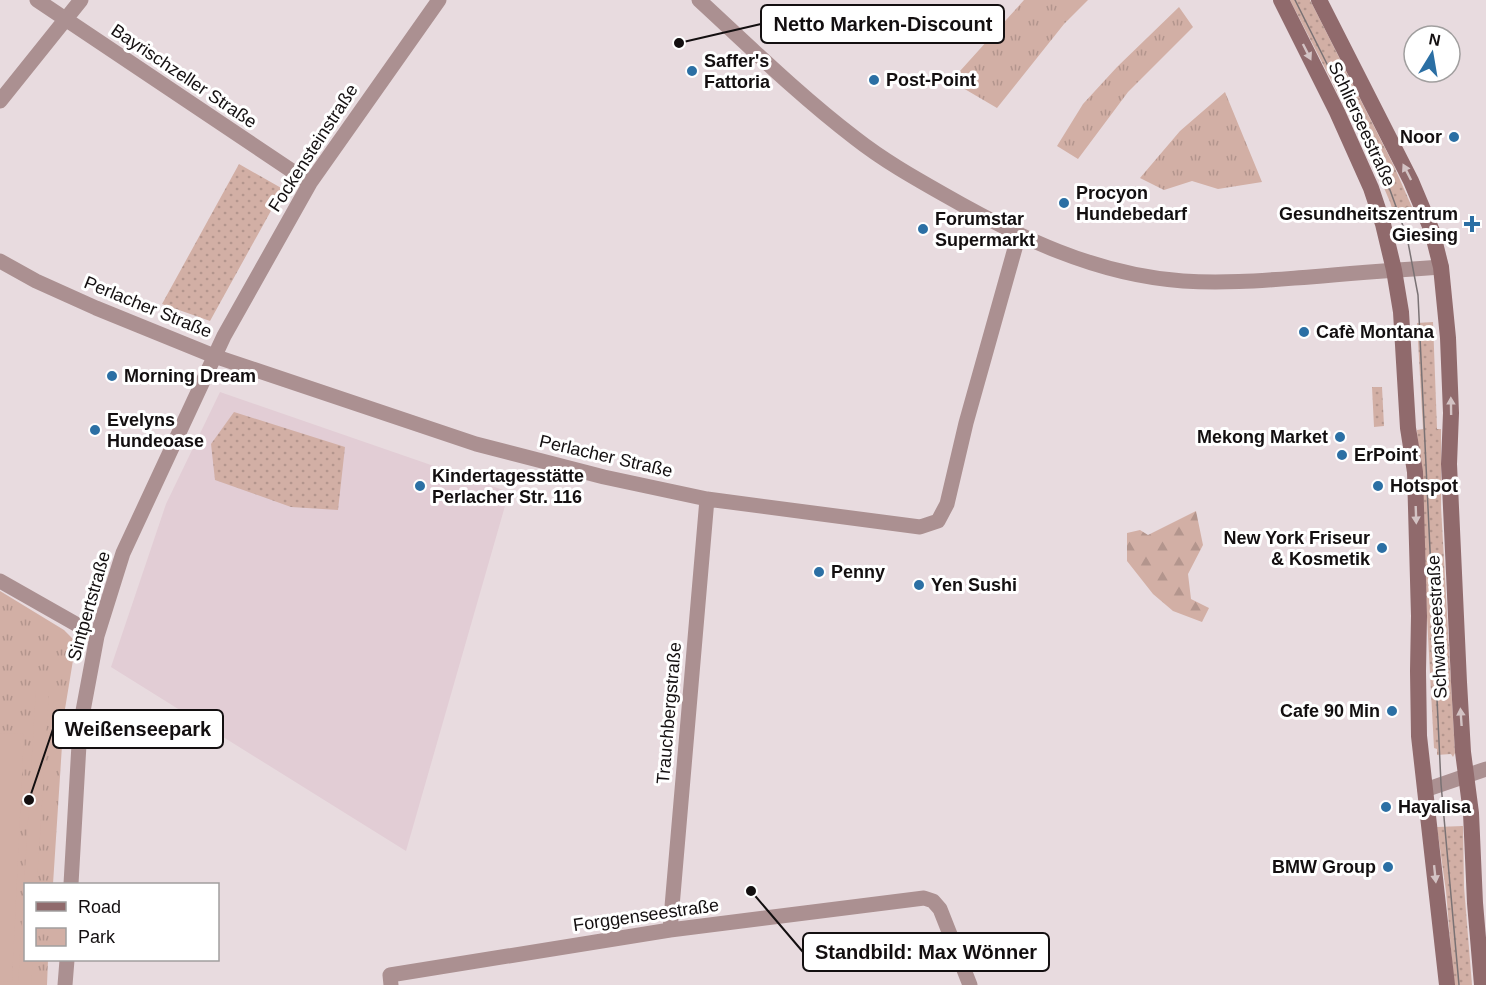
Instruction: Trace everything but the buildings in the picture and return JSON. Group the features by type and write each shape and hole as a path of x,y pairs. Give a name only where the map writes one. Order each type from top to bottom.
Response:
{"main road":[{"name":"Schlierseestraße","path":"1281,0 1335,107 1371,188 1383,224 1394,270"},
{"name":"Schlierseestraße","path":"1320,0 1411,181 1432,231 1441,267"},
{"name":"Schwanseestraße","path":"1441,267 1448,338 1451,412 1449,464 1459,682 1471,813 1482,985"},
{"name":"Schwanseestraße","path":"1394,270 1401,312 1408,428 1414,472 1419,606 1418,704 1425,790 1447,985"}],"street":[{"name":"Bayrischzeller Straße","path":"37,0 310,183"},
{"path":"0,101 81,0"},
{"name":"Fockensteinstraße","path":"214,356 310,183 439,0"},
{"path":"699,0 856,140 911,176 970,210 1073,258 1127,273 1183,281 1264,280 1441,267"},
{"name":"Perlacher Straße","path":"0,261 96,308 214,356 494,449 604,477 707,499 914,527 926,526 938,521 947,504 966,423 1019,234"},
{"name":"Sintpertstraße","path":"71,883 80,727 97,636 123,554 214,356"},
{"name":"Trauchbergstraße","path":"670,930 707,499"},
{"path":"0,581 97,636"},
{"path":"1425,790 1486,769"},
{"name":"Forggenseestraße","path":"391,985 390,975 670,930 924,898 933,901 940,909 970,985"},
{"path":"65,985 67,961"}],"shaded area":[{"path":"220,392 509,492 406,851 111,667 166,504"}],"green space":[{"path":"1024,0 1088,0 1064,24 997,108 951,81"},
{"path":"1290,0 1310,0 1393,164 1415,214 1396,220 1373,162"},
{"path":"1179,7 1193,27 1128,92 1078,159 1057,146 1083,104 1117,67"},
{"path":"1225,92 1262,182 1218,189 1192,181 1164,190 1140,178 1180,131"},
{"path":"239,164 283,189 210,321 162,304"},
{"path":"1433,322 1437,429 1441,429 1441,507 1455,753 1453,757 1451,754 1437,755 1437,749 1434,748 1417,430 1423,429 1417,323"},
{"path":"1372,387 1382,387 1384,426 1374,427"},
{"path":"234,412 345,447 338,510 291,507 215,480 211,444"},
{"path":"1196,511 1203,545 1188,574 1191,599 1209,608 1202,622 1173,611 1153,594 1127,561 1127,533 1140,530 1148,535"},
{"path":"0,591 64,630 76,642 64,715 53,883 24,883 24,961 48,961 47,985 0,985"},
{"path":"36,689 49,689 37,883 24,883"},
{"path":"0,733 24,734 12,982 0,981"},
{"path":"1463,826 1464,887 1472,985 1454,985 1446,891 1437,827"},
{"path":"24,886 24,961 33,961 31,985 18,985"}],"tram line":[{"path":"1295,0 1390,190 1407,237 1418,295 1441,784 1459,985"}],"place":[{"name":"Netto Marken-Discount","path":"679,43"},
{"name":"Saffer's Fattoria","path":"692,71"},
{"name":"Post-Point","path":"874,80"},
{"name":"Noor","path":"1454,137"},
{"name":"Procyon Hundebedarf","path":"1064,203"},
{"name":"Gesundheitszentrum Giesing","path":"1472,224"},
{"name":"Forumstar Supermarkt","path":"923,229"},
{"name":"Cafè Montana","path":"1304,332"},
{"name":"Morning Dream","path":"112,376"},
{"name":"Evelyns Hundeoase","path":"95,430"},
{"name":"Mekong Market","path":"1340,437"},
{"name":"ErPoint","path":"1342,455"},
{"name":"Kindertagesstätte Perlacher Str. 116","path":"420,486"},
{"name":"Hotspot","path":"1378,486"},
{"name":"New York Friseur & Kosmetik","path":"1382,548"},
{"name":"Penny","path":"819,572"},
{"name":"Yen Sushi","path":"919,585"},
{"name":"Cafe 90 Min","path":"1392,711"},
{"name":"Weißenseepark","path":"29,800"},
{"name":"Hayalisa","path":"1386,807"},
{"name":"BMW Group","path":"1388,867"},
{"name":"Standbild: Max Wönner","path":"751,891"}]}
